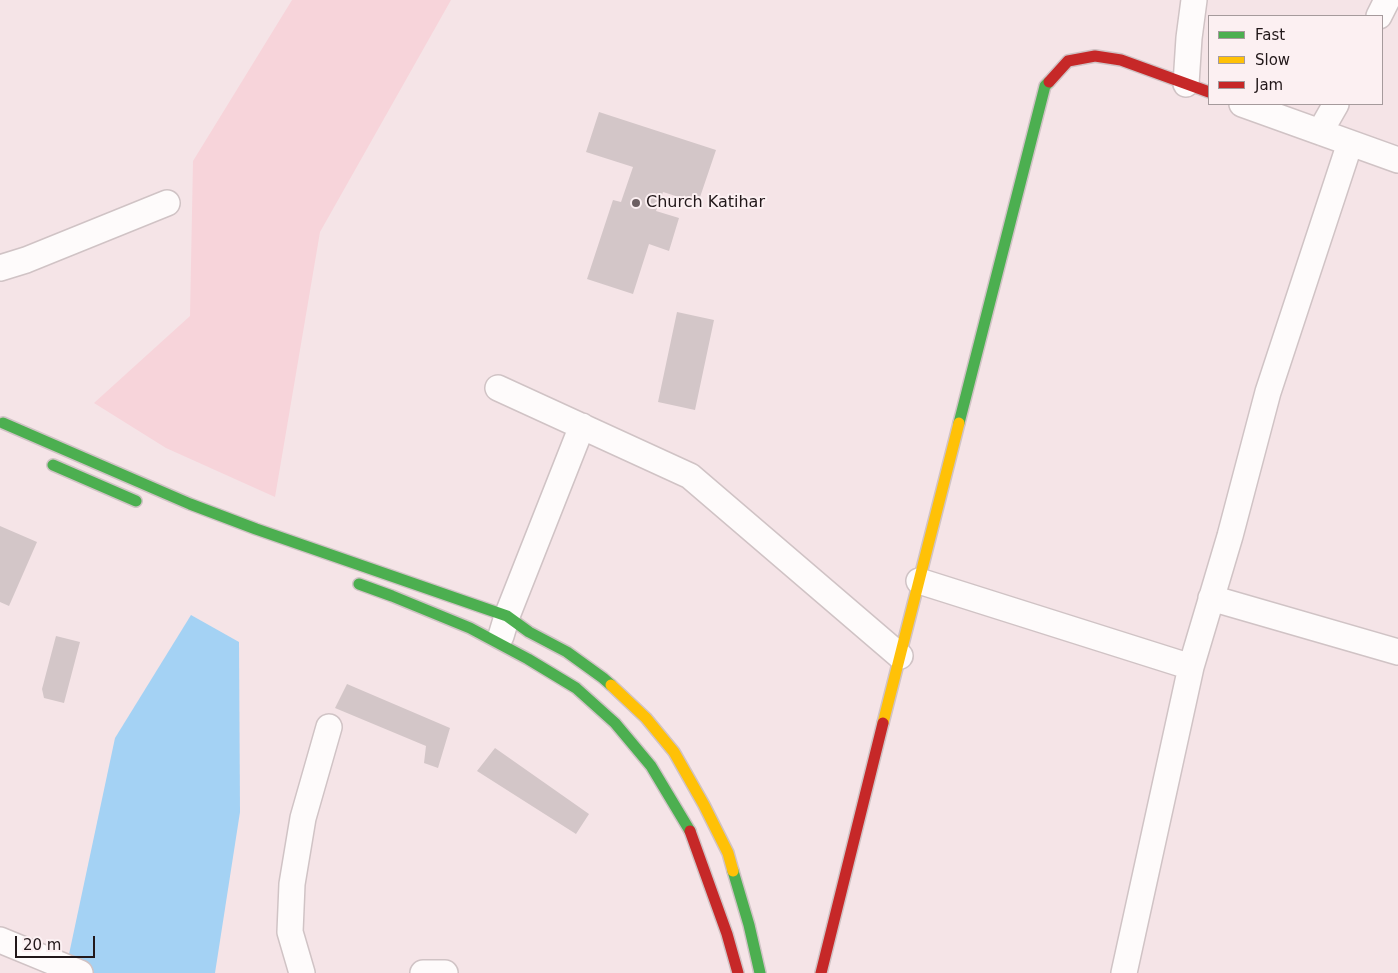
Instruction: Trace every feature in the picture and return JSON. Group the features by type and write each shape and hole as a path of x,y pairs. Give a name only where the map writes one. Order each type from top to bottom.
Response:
{"main road":[{"path":"821,973 1044,86 1068,61 1095,56 1120,60 1188,60 1208,90"},
{"path":"2,438 1,421 190,504 256,529 507,616 529,632 567,652 603,678 646,718 674,752 728,853 749,925 760,973"},
{"path":"44,460 99,486 144,504"},
{"path":"350,581 470,628 528,659 576,688 616,723 651,766 688,826 727,934 738,973"}],"street":[{"path":"1188,60 1194,0"},
{"path":"1380,15 1387,0"},
{"path":"1248,105 1328,118 1350,143 1398,160"},
{"path":"1124,973 1191,667 1230,536 1268,392 1350,143"},
{"path":"0,268 26,260 167,203"},
{"path":"498,388 690,476 900,656"},
{"path":"498,644 507,616 582,426"},
{"path":"919,581 1191,667"},
{"path":"1211,598 1398,652"},
{"path":"302,973 290,932 292,884 303,818 329,727"},
{"path":"0,940 80,973"},
{"path":"423,973 445,973"}],"shaded area":[{"path":"292,0 451,0 320,232 275,497 166,448 94,403 190,316 193,161"}],"water":[{"path":"191,615 239,642 240,812 215,973 65,973 115,738"}],"building":[{"name":"Church Katihar","path":"599,112 716,150 698,203 663,192 656,211 679,218 669,251 649,244 633,294 587,279 613,200 621,202 633,167 586,152"},
{"path":"677,312 714,320 695,410 658,402"},
{"path":"0,526 37,542 9,606 0,602"},
{"path":"56,636 80,642 64,703 44,698 42,689"},
{"path":"347,684 450,728 438,768 424,763 426,746 335,708"},
{"path":"495,748 589,814 576,834 477,771"}],"traffic: fast":[{"path":"959,423 1045,86 1049,82"},
{"path":"3,423 190,504 256,529 507,616 529,632 567,652 611,685"},
{"path":"53,465 136,501"},
{"path":"359,584 470,628 528,659 576,688 615,723 651,766 690,831"},
{"path":"733,871 749,925 760,973"}],"traffic: slow":[{"path":"883,723 959,423"},
{"path":"611,685 646,718 674,752 728,853 733,871"}],"traffic: jam":[{"path":"1049,82 1068,61 1095,56 1121,60 1208,92"},
{"path":"821,973 883,723"},
{"path":"690,831 727,934 738,973"}],"place":[{"name":"Church Katihar","path":"636,203"}]}
